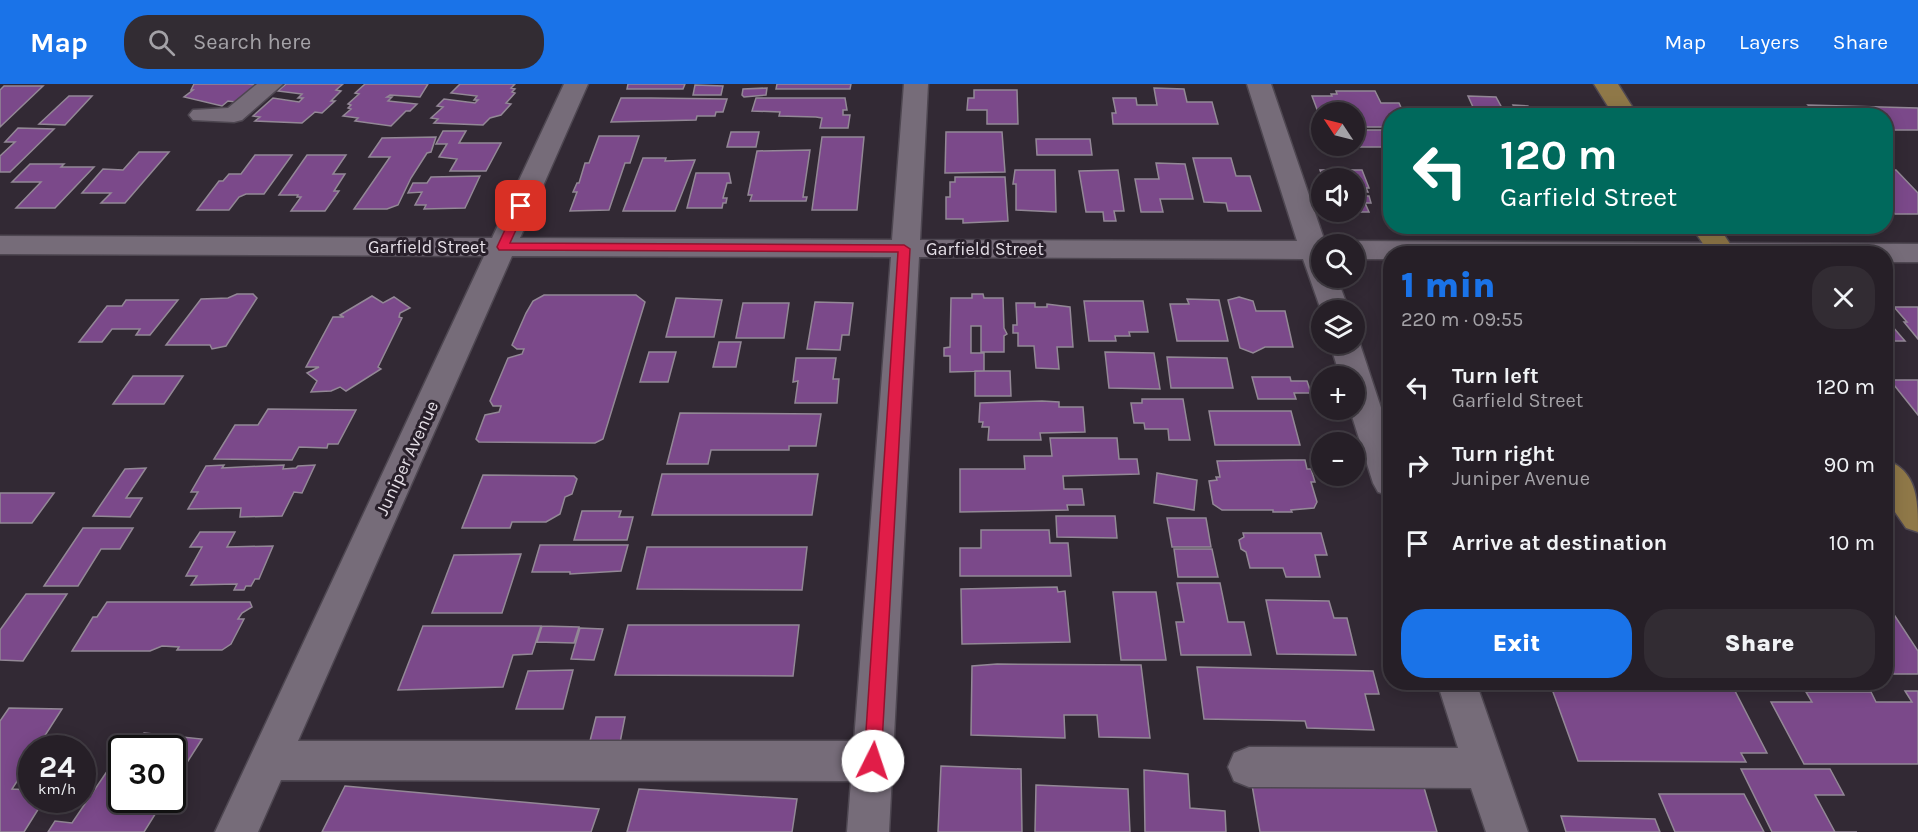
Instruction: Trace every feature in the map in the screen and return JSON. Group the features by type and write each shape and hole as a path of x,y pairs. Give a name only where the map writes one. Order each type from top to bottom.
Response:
{"main road":[{"path":"1606,84 1621,108"},
{"path":"1893,483 1918,518"}],"street":[{"path":"201,115 234,115 271,84"},
{"name":"Juniper Avenue","path":"236,832 576,84"},
{"path":"868,832 916,84"},
{"path":"1259,84 1311,237"},
{"name":"Garfield Street","path":"5,251 503,247 904,249 1311,263"},
{"path":"1365,250 1383,250"},
{"path":"1893,253 1918,253"},
{"path":"1347,354 1383,462"},
{"path":"1459,690 1507,832"},
{"path":"269,760 873,761"},
{"path":"1249,767 1484,768"}],"building":[{"path":"194,84 260,85 236,102 228,101 222,106 184,97 193,90 191,90"},
{"path":"286,84 343,84 336,90 341,91 331,101 335,101 322,113 315,112 302,123 255,121 260,117 253,116 273,98 299,102 303,98 298,98 302,94 278,91"},
{"path":"365,84 428,84 420,97 390,95 387,97 392,97 388,101 417,104 391,126 355,121 358,118 343,116 351,109 348,108 351,105 348,104 359,94 355,93"},
{"path":"460,84 515,84 511,88 515,89 512,92 515,93 506,103 511,104 501,115 490,118 483,125 434,123 438,119 431,118 443,107 437,106 444,99 475,103 478,100 474,100 477,96 451,93"},
{"path":"628,84 685,84 683,89 627,89"},
{"path":"777,84 851,84 850,89 776,89"},
{"path":"695,85 723,86 721,95 693,95"},
{"path":"4,86 43,86 0,127 0,90"},
{"path":"767,88 766,95 744,97 742,95 743,89"},
{"path":"1154,88 1184,89 1187,102 1212,102 1218,124 1113,124 1112,113 1116,113 1113,98 1136,98 1137,105 1157,105"},
{"path":"974,90 1017,90 1018,124 987,124 987,110 967,110 968,98 974,98"},
{"path":"1336,91 1375,91 1381,103 1399,103 1401,108 1383,108 1383,127 1365,127 1365,102 1314,102 1312,96 1332,96 1331,94 1337,94"},
{"path":"69,96 92,96 65,125 39,124"},
{"path":"1468,96 1496,97 1502,108 1473,107"},
{"path":"621,98 727,99 723,112 716,112 715,116 697,116 696,120 611,122"},
{"path":"756,98 845,98 847,110 843,110 843,115 850,115 848,128 820,128 822,118 779,116 780,112 752,111"},
{"path":"1513,105 1529,108 1515,108"},
{"path":"1808,105 1918,108 1918,130 1893,130 1893,108 1792,107 1810,107"},
{"path":"18,128 54,129 10,172 0,172 0,156 15,142 5,142"},
{"path":"1365,130 1383,130 1383,147 1365,147"},
{"path":"443,131 466,131 459,143 501,143 486,171 450,171 457,159 439,157 447,144 436,144"},
{"path":"731,132 759,132 756,147 727,147"},
{"path":"946,132 1002,132 1005,172 945,173"},
{"path":"599,136 639,136 630,163 625,163 609,210 570,211 577,192 573,192 579,183 585,163 589,163"},
{"path":"436,137 431,152 427,153 411,178 398,205 387,209 354,209 390,157 369,157 382,138"},
{"path":"822,137 864,137 857,210 812,210"},
{"path":"1036,139 1090,139 1092,155 1037,155"},
{"path":"810,150 803,197 807,197 806,201 750,201 752,195 748,195 757,151"},
{"path":"139,152 169,152 125,203 101,203 111,193 82,193 103,169 123,170"},
{"path":"255,155 292,155 264,194 246,194 239,197 229,210 197,210 219,181 223,181 229,174 241,174"},
{"path":"307,155 346,155 333,174 345,174 334,191 339,191 325,211 291,211 301,197 279,195"},
{"path":"643,158 666,158 665,161 695,160 675,211 623,211"},
{"path":"1193,158 1231,158 1236,176 1250,176 1261,211 1228,211 1226,203 1204,202"},
{"path":"1156,163 1185,164 1193,199 1160,199 1163,212 1141,212 1135,179 1159,179"},
{"path":"30,164 94,167 55,208 16,208 41,182 12,182"},
{"path":"1015,170 1055,170 1056,212 1016,210 1016,184 1013,184"},
{"path":"1118,170 1124,211 1114,211 1116,221 1104,221 1103,212 1086,212 1079,171"},
{"path":"1893,170 1896,170 1918,193 1918,214 1895,214 1893,212"},
{"path":"696,173 729,173 731,183 727,183 723,198 727,198 726,203 723,203 722,208 687,208"},
{"path":"480,176 465,208 424,209 426,205 415,205 422,192 408,193 413,183 427,183 431,177"},
{"path":"955,177 1005,177 1008,221 963,223 963,219 946,219 946,197 950,197 950,182 955,182"},
{"path":"1365,178 1369,188 1366,188 1368,192 1365,192"},
{"path":"1365,196 1369,196 1371,203 1365,203"},
{"path":"237,294 253,294 257,298 226,346 212,349 210,345 166,345 201,299 228,298"},
{"path":"972,294 983,294 984,298 1003,298 1004,328 1007,334 1004,336 1004,352 981,352 981,326 971,326 971,353 984,353 984,371 950,372 950,356 944,356 944,348 950,347 951,298 972,298"},
{"path":"544,295 636,295 645,302 603,439 595,443 479,442 476,439 485,415 499,412 501,406 493,406 490,401 508,358 522,354 524,349 517,349 512,345 526,313 533,301"},
{"path":"372,296 383,303 394,297 410,308 400,313 399,317 402,318 378,367 381,369 346,391 340,387 331,391 311,392 317,381 307,373 319,367 306,367 333,317 344,317 340,315"},
{"path":"1239,297 1253,301 1256,311 1285,311 1293,347 1265,347 1253,353 1240,348 1228,300"},
{"path":"676,298 722,300 714,337 666,337"},
{"path":"1187,299 1219,300 1228,341 1177,341 1170,304 1189,304"},
{"path":"126,300 178,300 150,335 136,335 140,329 112,329 102,342 79,342 107,306 122,306"},
{"path":"1084,301 1143,301 1148,332 1129,332 1130,336 1115,336 1116,341 1089,341"},
{"path":"815,302 853,303 849,335 842,335 840,350 807,349"},
{"path":"743,303 789,303 784,338 736,338"},
{"path":"1016,303 1035,303 1035,307 1047,307 1047,304 1070,307 1073,347 1057,347 1059,369 1036,368 1034,346 1018,346 1018,333 1013,333 1013,325 1017,325"},
{"path":"1894,307 1918,307 1918,339 1904,322 1907,322"},
{"path":"1893,327 1905,341 1893,341"},
{"path":"719,342 741,342 736,367 713,367"},
{"path":"649,352 676,352 668,382 640,382"},
{"path":"1105,352 1154,353 1160,389 1109,388"},
{"path":"1167,357 1227,358 1233,388 1171,388"},
{"path":"796,358 836,358 833,379 839,379 837,403 795,403 798,381 793,382"},
{"path":"975,371 1010,371 1011,396 975,396"},
{"path":"133,376 183,376 164,404 113,404"},
{"path":"1252,377 1290,377 1291,381 1307,381 1311,393 1294,393 1296,399 1258,399"},
{"path":"1893,380 1918,380 1918,415 1893,384"},
{"path":"1142,399 1183,399 1190,440 1169,440 1168,429 1145,429 1144,423 1134,423 1131,403 1142,403"},
{"path":"1059,402 1059,407 1083,407 1085,432 1040,433 1041,440 988,440 989,427 982,427 983,422 979,422 980,403"},
{"path":"268,409 356,410 338,444 328,444 327,448 299,447 292,460 214,459 235,425 258,425"},
{"path":"1209,411 1291,411 1300,445 1215,445"},
{"path":"680,413 821,414 816,446 789,446 789,450 711,450 708,464 667,464"},
{"path":"1050,438 1117,438 1119,459 1137,459 1139,474 1063,476 1064,489 1082,489 1084,505 1067,505 1068,510 960,512 960,469 1025,469 1024,456 1052,456"},
{"path":"1305,460 1307,469 1311,469 1311,486 1317,502 1314,508 1291,510 1292,512 1222,510 1213,504 1209,481 1220,477 1217,461"},
{"path":"224,465 222,468 284,465 283,469 315,465 302,493 294,492 282,516 240,517 241,508 188,509 198,492 191,492 206,466"},
{"path":"146,468 126,498 142,498 130,517 93,516 125,469"},
{"path":"1157,473 1197,480 1194,510 1154,503"},
{"path":"662,474 818,474 812,515 652,515"},
{"path":"483,475 574,476 577,479 572,494 565,497 560,514 546,522 512,522 510,528 462,528"},
{"path":"0,493 54,493 32,523 0,523"},
{"path":"582,511 621,511 619,517 633,517 627,540 574,540"},
{"path":"1056,516 1115,516 1117,538 1057,537"},
{"path":"1167,518 1206,518 1211,547 1172,547"},
{"path":"83,528 133,528 120,549 101,549 78,586 44,586"},
{"path":"981,530 1049,530 1050,543 1068,543 1071,576 960,576 960,548 981,548"},
{"path":"200,532 235,532 227,547 273,546 259,579 255,579 251,586 246,586 244,590 234,590 237,584 191,585 197,576 186,576 202,547 190,547"},
{"path":"1243,533 1321,533 1327,555 1315,555 1320,577 1286,577 1283,568 1250,568 1246,552 1241,549 1239,540 1244,537"},
{"path":"540,545 628,545 621,571 570,574 570,572 532,572"},
{"path":"647,547 807,547 802,590 637,589"},
{"path":"1174,549 1212,549 1218,577 1178,577"},
{"path":"521,554 502,613 432,613 454,555"},
{"path":"1177,583 1220,583 1228,622 1244,622 1251,655 1181,655 1176,622 1184,622"},
{"path":"1057,587 1058,592 1065,591 1070,642 962,644 961,589"},
{"path":"1113,592 1156,592 1166,660 1121,660"},
{"path":"26,594 67,594 23,661 0,660 0,630"},
{"path":"1266,600 1329,601 1334,618 1347,618 1356,655 1277,654"},
{"path":"107,602 250,602 252,607 242,613 238,619 244,619 231,644 222,650 177,650 179,647 162,646 150,651 72,651 93,617 97,617"},
{"path":"1893,613 1918,651 1918,674 1893,674"},
{"path":"628,625 799,625 793,676 615,675"},
{"path":"423,626 541,626 532,654 513,655 503,687 398,690"},
{"path":"542,626 579,627 574,643 537,642"},
{"path":"580,628 603,629 594,660 571,659"},
{"path":"997,664 1141,665 1150,738 1099,737 1097,715 1064,715 1065,738 971,735 972,666"},
{"path":"1197,667 1373,671 1379,694 1365,694 1374,730 1307,728 1305,721 1204,719"},
{"path":"573,670 563,709 516,709 528,671"},
{"path":"1552,690 1735,691 1767,753 1741,753 1746,762 1578,761"},
{"path":"1905,691 1918,691 1918,764 1804,764 1771,702 1812,702 1806,692 1871,692 1876,702 1912,702"},
{"path":"9,708 62,709 45,735 18,735 18,780 12,789 18,789 18,813 36,813 24,832 0,832 0,721"},
{"path":"596,717 625,717 618,753 587,753"},
{"path":"186,737 202,739 186,764"},
{"path":"941,766 1021,769 1022,832 938,832"},
{"path":"1741,769 1830,769 1844,795 1815,795 1835,832 1772,832"},
{"path":"108,770 108,813 156,813 144,832 48,832 55,821 72,823 79,813 96,813 96,788"},
{"path":"1144,770 1188,774 1190,808 1225,811 1226,832 1145,832"},
{"path":"1423,784 1437,832 1260,832 1252,785"},
{"path":"1036,785 1128,789 1130,832 1035,832"},
{"path":"345,786 599,809 591,832 322,832"},
{"path":"639,789 797,799 792,832 627,832"},
{"path":"1659,794 1744,794 1764,832 1675,832"},
{"path":"1561,816 1655,819 1660,832 1566,832"}],"route":[{"path":"521,206 503,247 904,249 873,761"}]}
